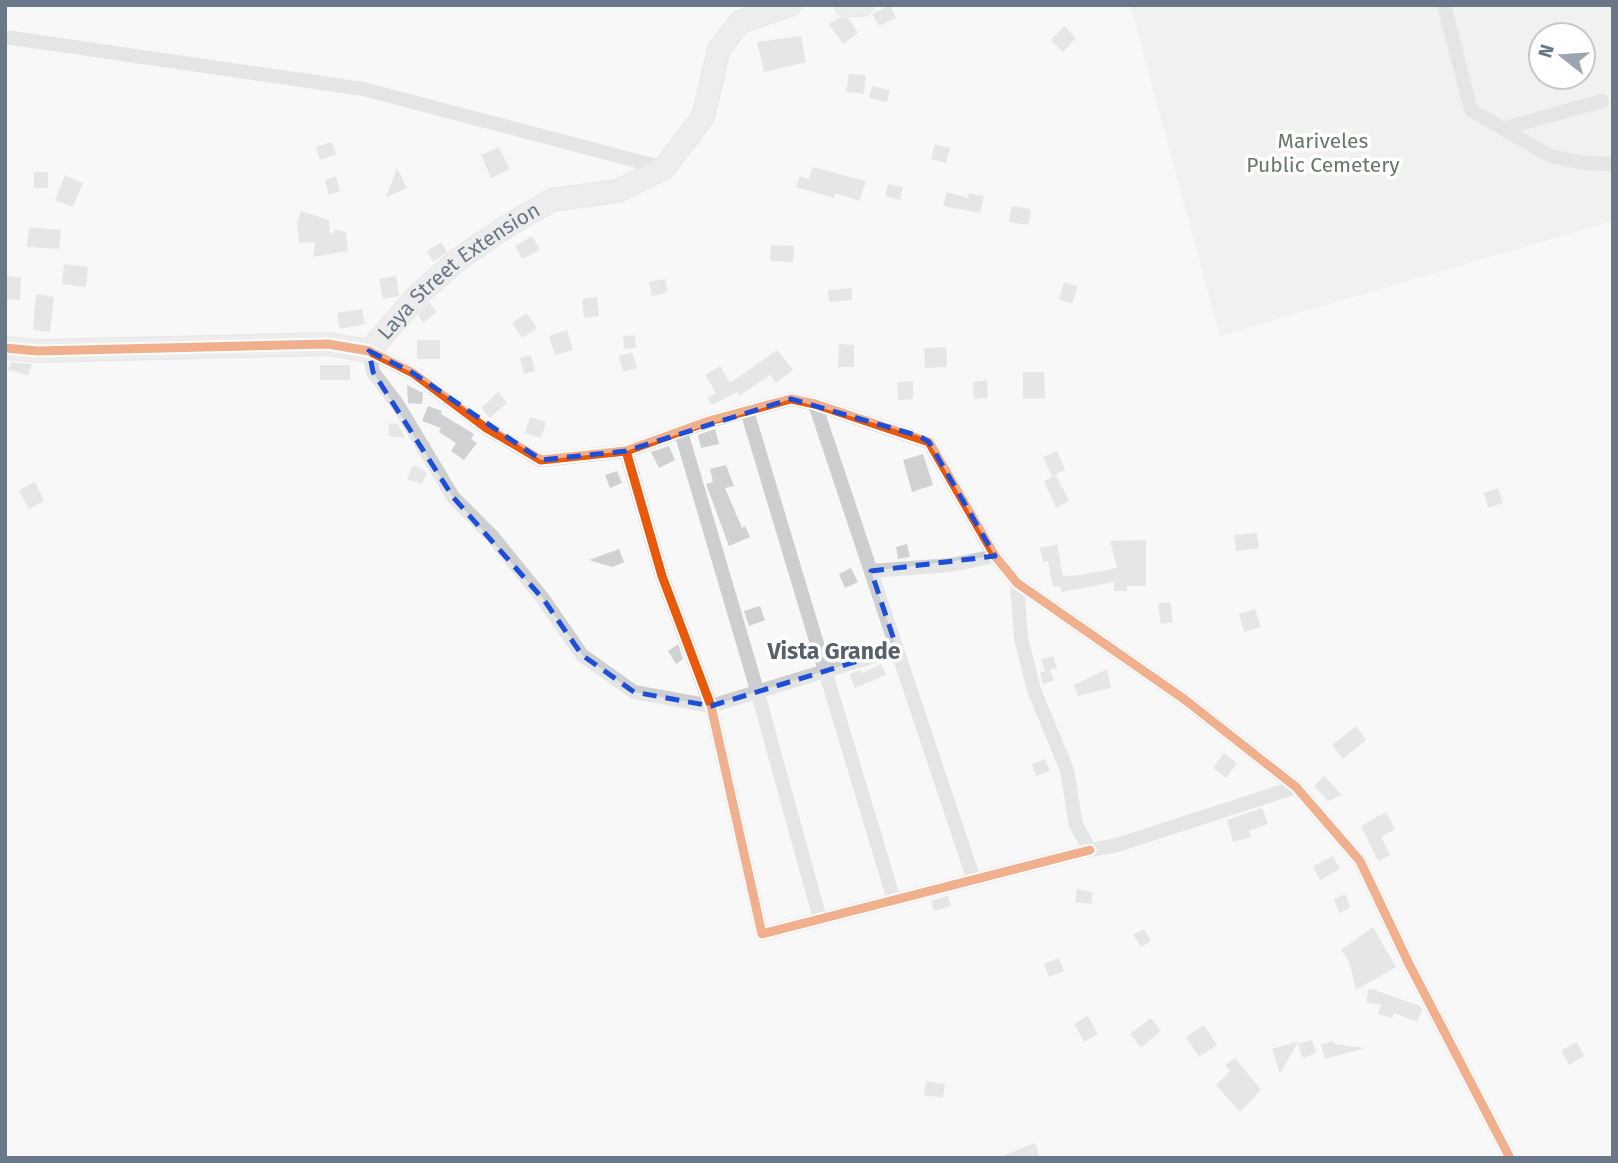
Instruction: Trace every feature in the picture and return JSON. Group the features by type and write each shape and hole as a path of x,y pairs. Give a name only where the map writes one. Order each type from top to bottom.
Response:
{"street":[{"name":"Laya Street Extension","path":"369,351 419,294 460,258 509,225 552,200 618,191 664,168 702,117 719,49 740,22 790,5"},
{"path":"846,5 862,5"},
{"path":"1444,5 1471,110 1561,160 1613,164"},
{"path":"5,37 363,89 664,168"},
{"path":"1505,128 1602,101"},
{"path":"5,348 38,351 328,344 369,351 413,373 485,427 541,460 626,451 791,399 815,404 929,442 995,556 1017,583 1184,699 1296,787 1360,861 1409,964 1510,1158"},
{"path":"369,351 373,372 398,405 453,497 493,537 544,600 582,655 634,692 711,706 897,649"},
{"path":"815,404 974,880"},
{"path":"747,411 894,900"},
{"path":"681,432 757,690 820,919"},
{"path":"626,451 662,576 711,706 762,934 1116,845 1296,787"},
{"path":"871,571 951,565 995,556"},
{"path":"1017,583 1021,638 1034,690 1067,770 1076,825 1090,850"}],"highlighted area":[{"path":"369,351 413,373 541,460 626,451 791,399 919,436 929,442 995,556 871,571 897,649 711,706 634,692 582,655 544,600 453,497 373,372"}],"green space":[{"name":"Mariveles Public Cemetery","path":"1130,5 1613,5 1613,221 1220,336"}],"building":[{"path":"890,5 896,18 879,26 872,14"},
{"path":"840,17 848,18 858,33 843,44 829,24"},
{"path":"1064,26 1076,38 1063,52 1051,40"},
{"path":"801,36 806,62 764,72 757,42"},
{"path":"849,74 866,75 864,94 846,92"},
{"path":"872,86 890,90 887,102 869,98"},
{"path":"332,142 336,155 320,160 316,147"},
{"path":"935,144 950,148 946,163 931,159"},
{"path":"499,147 510,169 491,178 481,155"},
{"path":"813,167 866,181 859,201 835,193 834,198 796,187 800,176 809,179"},
{"path":"397,168 407,188 386,197"},
{"path":"34,172 48,172 48,188 34,188"},
{"path":"65,175 83,183 73,207 55,200"},
{"path":"336,176 340,191 329,195 325,180"},
{"path":"888,184 903,187 900,200 885,196"},
{"path":"947,192 968,198 969,193 984,196 980,213 943,206"},
{"path":"1012,206 1031,209 1028,225 1009,222"},
{"path":"301,211 329,220 330,235 336,229 346,233 348,251 313,257 315,242 299,243 297,223"},
{"path":"29,227 61,230 59,249 27,247"},
{"path":"532,236 540,250 522,259 515,246"},
{"path":"441,242 447,252 433,262 427,251"},
{"path":"771,245 794,246 793,262 770,261"},
{"path":"64,264 88,267 86,287 62,284"},
{"path":"5,276 21,277 20,300 5,299"},
{"path":"396,276 399,296 383,299 379,279"},
{"path":"665,279 668,292 652,296 649,282"},
{"path":"1064,282 1078,286 1072,304 1059,299"},
{"path":"852,288 852,300 829,302 828,290"},
{"path":"36,294 54,297 50,332 33,330"},
{"path":"597,297 599,316 584,318 582,299"},
{"path":"429,302 437,312 423,323 418,315"},
{"path":"362,309 365,324 340,329 337,313"},
{"path":"527,313 537,328 522,338 512,323"},
{"path":"567,330 573,350 555,355 549,336"},
{"path":"635,335 636,348 624,349 623,336"},
{"path":"417,340 440,340 440,359 417,359"},
{"path":"839,344 854,345 854,367 838,367"},
{"path":"946,347 947,367 925,368 924,348"},
{"path":"777,350 793,370 776,383 770,375 739,396 737,392 712,405 707,398 716,393 705,375 720,366 730,383"},
{"path":"632,352 637,368 623,372 619,356"},
{"path":"531,355 535,371 524,374 520,358"},
{"path":"11,362 32,364 28,375 8,370"},
{"path":"320,365 350,365 350,380 320,380"},
{"path":"1023,372 1044,372 1045,398 1023,399"},
{"path":"987,380 988,398 974,399 973,382"},
{"path":"913,381 913,399 898,400 897,382"},
{"path":"407,385 423,393 422,404 408,403"},
{"path":"498,392 507,403 490,418 481,408"},
{"path":"428,406 442,411 441,414 474,434 471,439 477,443 464,460 451,451 456,443 439,432 441,428 422,421"},
{"path":"530,417 546,422 541,438 525,433"},
{"path":"389,423 398,424 405,438 388,436"},
{"path":"715,429 719,444 701,448 698,435"},
{"path":"669,446 675,460 659,468 651,452"},
{"path":"1057,451 1065,470 1052,476 1043,457"},
{"path":"923,454 933,485 912,492 903,460"},
{"path":"413,465 427,472 422,484 407,479"},
{"path":"726,465 734,486 725,488 742,528 745,526 750,537 729,546 706,484 713,482 710,469"},
{"path":"617,471 622,483 610,488 605,475"},
{"path":"1056,475 1069,501 1056,508 1044,481"},
{"path":"35,482 44,501 29,509 19,490"},
{"path":"1498,488 1503,503 1488,508 1484,493"},
{"path":"1257,533 1259,548 1236,551 1234,535"},
{"path":"1146,540 1146,586 1127,586 1127,591 1114,591 1114,582 1062,592 1060,586 1053,587 1048,561 1043,562 1040,548 1057,544 1063,576 1081,575 1117,568 1110,541"},
{"path":"907,544 910,557 898,559 896,547"},
{"path":"619,549 624,562 612,567 589,560"},
{"path":"851,568 858,582 845,588 839,574"},
{"path":"1170,602 1173,622 1161,624 1158,604"},
{"path":"760,606 765,620 749,626 744,611"},
{"path":"1255,609 1261,627 1244,632 1239,614"},
{"path":"678,644 683,659 676,664 668,651"},
{"path":"1053,656 1057,668 1050,670 1054,681 1043,684 1040,673 1045,671 1041,660"},
{"path":"881,664 886,675 855,688 849,674 861,670 862,673"},
{"path":"1107,669 1111,688 1078,696 1074,685"},
{"path":"1356,726 1366,740 1343,759 1332,745"},
{"path":"1224,753 1237,763 1226,778 1213,768"},
{"path":"1045,759 1050,771 1036,776 1032,764"},
{"path":"1324,776 1342,795 1328,801 1314,786"},
{"path":"1262,808 1268,824 1249,831 1251,837 1233,842 1227,820"},
{"path":"1386,812 1395,829 1381,837 1390,855 1378,861 1361,826"},
{"path":"1333,856 1340,869 1320,880 1313,866"},
{"path":"1077,889 1093,892 1091,904 1075,902"},
{"path":"1345,894 1350,908 1339,913 1334,899"},
{"path":"948,896 951,906 934,911 931,901"},
{"path":"1373,927 1396,967 1356,990 1349,961 1341,950"},
{"path":"1144,929 1151,941 1141,947 1133,935"},
{"path":"1059,958 1064,971 1049,977 1044,964"},
{"path":"1369,988 1420,1006 1422,1010 1417,1022 1394,1013 1392,1018 1378,1014 1381,1005 1366,1002"},
{"path":"1088,1016 1098,1034 1084,1042 1074,1024"},
{"path":"1151,1018 1161,1031 1141,1048 1130,1034"},
{"path":"1204,1025 1217,1045 1199,1057 1186,1037"},
{"path":"1312,1040 1316,1053 1303,1058 1298,1044"},
{"path":"1299,1041 1280,1073 1272,1049"},
{"path":"1334,1041 1334,1044 1365,1048 1325,1059 1321,1044"},
{"path":"1577,1042 1584,1056 1569,1065 1561,1050"},
{"path":"1235,1058 1261,1090 1240,1112 1216,1085 1230,1071 1225,1065"},
{"path":"926,1081 945,1084 943,1098 924,1095"},
{"path":"1035,1143 1040,1158 1000,1158 1000,1157"}],"cycle path":[{"path":"5,348 38,351 328,344 369,351 413,373 485,427 541,460 626,451 709,421 791,399 815,404 929,442 995,556 1017,583 1184,699 1296,787 1360,861 1409,964 1510,1158"},
{"path":"626,451 662,576 711,706 762,934 1090,850"}],"district":[{"name":"Vista Grande","path":"834,651"}]}
